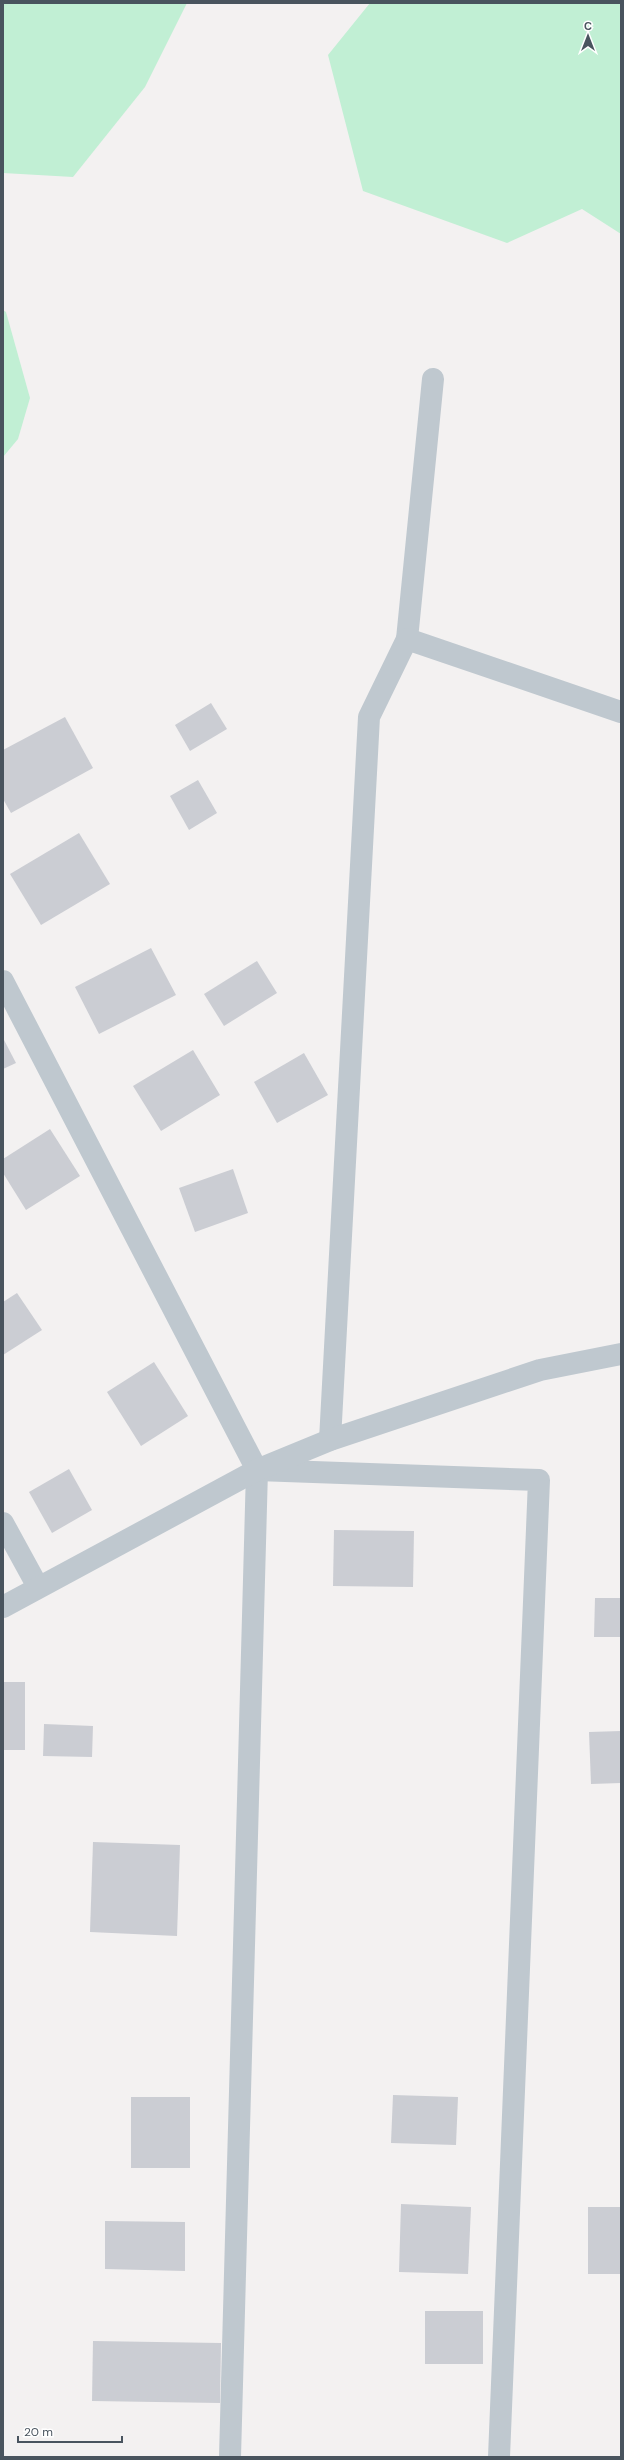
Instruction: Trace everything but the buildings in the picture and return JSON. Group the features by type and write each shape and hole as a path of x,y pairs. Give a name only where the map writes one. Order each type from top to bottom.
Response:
{"lane":[{"path":"330,1440 369,717 407,639 433,379"},
{"path":"407,639 621,712"},
{"path":"3,981 257,1470 230,2457"},
{"path":"3,1607 257,1470 330,1440 540,1370 621,1354"},
{"path":"257,1470 539,1480 499,2457"},
{"path":"3,1523 38,1587"}],"green space":[{"path":"3,3 187,3 145,87 73,177 3,173"},
{"path":"370,3 621,3 621,234 582,209 507,243 363,191 328,55"},
{"path":"3,310 6,312 30,398 18,439 3,457"}]}
